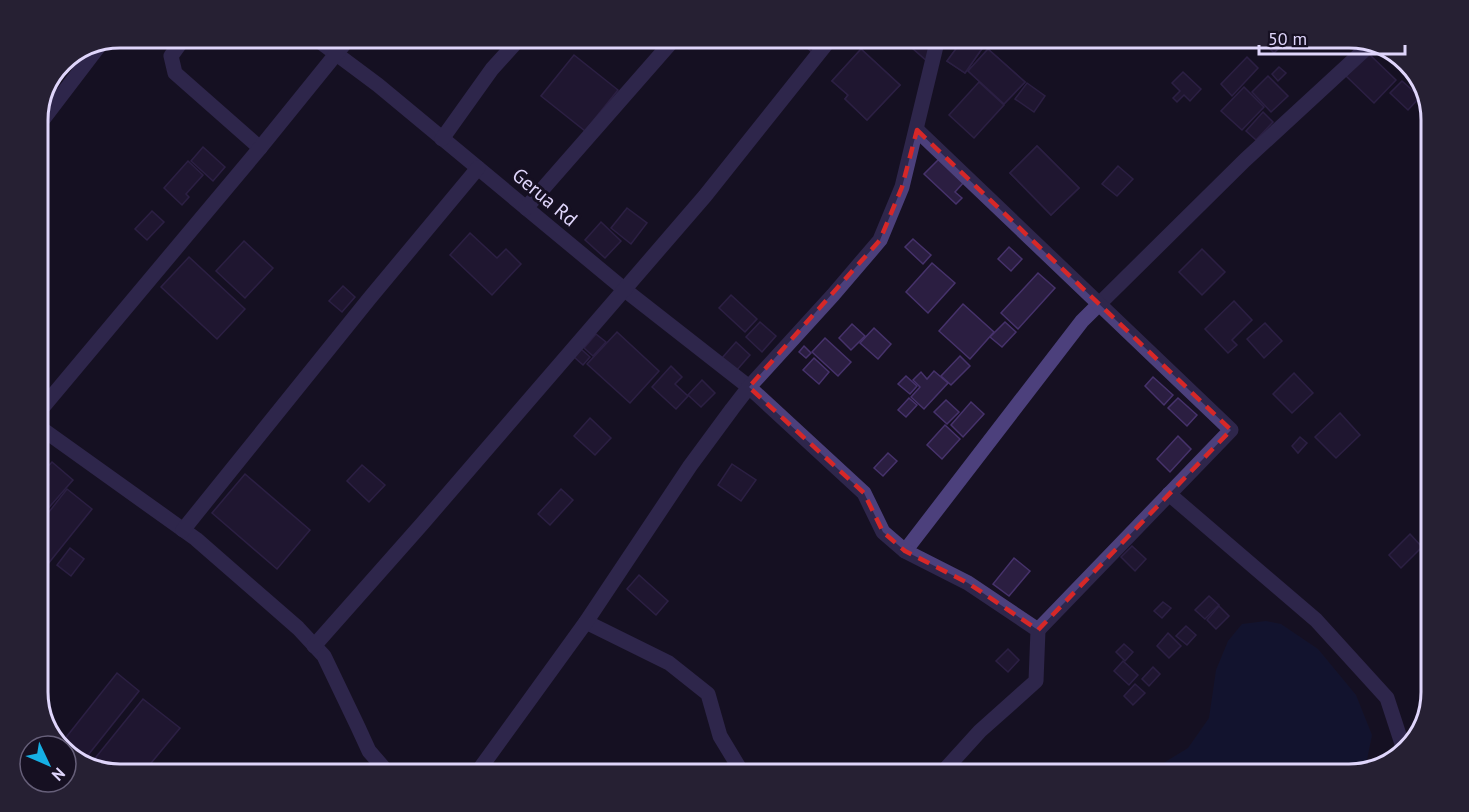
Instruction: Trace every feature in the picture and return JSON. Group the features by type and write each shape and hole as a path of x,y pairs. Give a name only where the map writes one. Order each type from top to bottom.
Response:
{"street":[{"path":"177,48 171,56 175,74 260,148"},
{"name":"Gerua Rd","path":"329,48 378,85 625,290 749,387 864,493 883,532 905,551 968,583 1038,630"},
{"path":"48,401 342,48"},
{"path":"442,139 492,69 511,48"},
{"path":"526,208 666,48"},
{"path":"314,645 423,524 625,290 705,196 823,48"},
{"path":"483,764 586,622 690,466 749,387 880,240 902,188 936,48"},
{"path":"905,551 1082,321 1245,160 1365,50"},
{"path":"48,112 94,52"},
{"path":"917,130 1231,430 1038,630 1036,681 980,731 950,764"},
{"path":"183,530 478,168"},
{"path":"48,433 196,539 298,628 324,656 369,752 380,764"},
{"path":"1169,494 1316,620 1387,698 1401,742"},
{"path":"586,622 669,663 708,694 720,736 737,764"}],"highlighted area":[{"path":"917,130 1231,430 1038,630 968,583 905,551 883,532 864,493 749,387 880,240 902,187"}],"water":[{"path":"1266,621 1281,624 1318,649 1356,695 1372,735 1367,762 1162,764 1188,748 1209,718 1216,670 1228,641 1242,624"}],"building":[{"path":"807,48 818,48 813,53"},
{"path":"912,48 930,48 928,62"},
{"path":"957,48 982,48 965,73 947,61"},
{"path":"957,48 982,48 965,73 947,61"},
{"path":"1269,48 1279,48 1274,53"},
{"path":"861,49 900,85 867,120 845,99 848,95 832,81"},
{"path":"861,49 900,85 867,120 845,99 848,95 832,81"},
{"path":"988,49 1025,82 1004,104 968,71"},
{"path":"988,49 1025,82 1004,104 968,71"},
{"path":"1368,53 1396,80 1374,103 1346,76"},
{"path":"574,55 618,90 585,131 541,96"},
{"path":"1247,57 1258,68 1232,96 1221,84"},
{"path":"1279,67 1286,73 1278,81 1272,74"},
{"path":"1183,72 1201,89 1190,101 1184,95 1177,102 1173,98 1180,91 1172,83"},
{"path":"1268,76 1288,96 1271,112 1252,92"},
{"path":"1402,81 1416,93 1418,99 1408,110 1390,93"},
{"path":"979,82 1004,105 974,138 949,115"},
{"path":"1027,83 1045,96 1034,112 1015,99"},
{"path":"1244,87 1264,107 1242,130 1221,111"},
{"path":"1263,112 1273,122 1256,140 1246,131"},
{"path":"1037,146 1079,188 1051,215 1010,173"},
{"path":"1037,146 1079,188 1051,215 1010,173"},
{"path":"203,147 225,167 213,181 191,161"},
{"path":"939,159 964,182 955,192 962,198 956,204 924,174"},
{"path":"188,161 203,175 186,194 189,197 182,205 164,188"},
{"path":"1118,166 1133,179 1117,196 1102,184"},
{"path":"627,208 647,223 631,244 611,228"},
{"path":"152,211 164,222 147,240 135,229"},
{"path":"601,222 621,241 605,258 585,240"},
{"path":"470,233 497,258 506,249 521,264 492,295 450,255"},
{"path":"913,239 931,255 923,264 905,247"},
{"path":"244,241 273,268 245,298 216,271"},
{"path":"1009,247 1022,259 1011,271 998,259"},
{"path":"1202,249 1225,272 1202,295 1179,272"},
{"path":"189,257 245,309 217,339 161,287"},
{"path":"932,263 955,283 928,313 906,292"},
{"path":"1038,273 1055,288 1018,329 1001,313"},
{"path":"343,286 355,297 342,312 329,301"},
{"path":"731,295 757,319 745,332 719,308"},
{"path":"1234,301 1252,320 1232,340 1237,345 1228,353 1205,329"},
{"path":"963,304 994,332 970,359 939,331"},
{"path":"760,322 776,336 762,352 746,337"},
{"path":"1005,322 1016,332 1002,347 990,337"},
{"path":"1265,323 1282,341 1264,358 1247,339"},
{"path":"852,324 865,336 851,350 839,338"},
{"path":"874,328 891,344 878,359 860,343"},
{"path":"617,332 659,371 630,403 587,364"},
{"path":"596,334 606,342 593,356 584,348"},
{"path":"825,338 851,362 838,376 812,352"},
{"path":"736,342 750,355 736,371 722,358"},
{"path":"804,346 811,353 806,358 799,352"},
{"path":"581,349 590,357 583,365 574,357"},
{"path":"960,356 970,366 951,385 941,376"},
{"path":"814,358 829,372 819,384 803,370"},
{"path":"671,366 682,377 675,384 688,396 676,409 652,387"},
{"path":"934,371 948,383 924,409 911,397 920,387 913,380 921,372 927,379"},
{"path":"1294,373 1313,393 1292,413 1273,394"},
{"path":"906,376 917,386 910,394 898,384"},
{"path":"1153,377 1173,395 1164,405 1145,386"},
{"path":"702,380 715,393 701,407 688,395"},
{"path":"909,398 917,405 906,417 898,410"},
{"path":"1178,398 1197,415 1187,426 1168,408"},
{"path":"946,400 959,412 947,424 934,412"},
{"path":"971,402 984,414 963,437 951,425"},
{"path":"1340,413 1360,435 1336,458 1315,437"},
{"path":"590,418 611,438 595,455 574,436"},
{"path":"945,425 960,439 942,459 927,445"},
{"path":"1178,436 1191,449 1170,472 1157,459"},
{"path":"1300,437 1307,443 1298,453 1292,446"},
{"path":"888,453 897,461 883,476 874,468"},
{"path":"52,462 73,480 48,509 48,466"},
{"path":"732,464 756,480 741,501 718,485"},
{"path":"362,465 385,485 369,502 347,481"},
{"path":"245,474 310,530 277,569 212,513"},
{"path":"67,489 92,509 48,564 48,513"},
{"path":"561,489 573,500 550,525 538,514"},
{"path":"1410,534 1421,546 1401,568 1389,555"},
{"path":"1132,546 1146,559 1135,571 1121,557"},
{"path":"70,548 84,559 71,576 57,565"},
{"path":"1014,558 1030,571 1009,596 993,584"},
{"path":"639,575 668,601 656,615 627,589"},
{"path":"1209,596 1219,605 1205,619 1195,610"},
{"path":"1163,602 1171,608 1162,618 1154,611"},
{"path":"1219,606 1229,616 1216,629 1207,620"},
{"path":"1186,626 1196,635 1187,645 1176,636"},
{"path":"1168,633 1181,646 1169,658 1157,646"},
{"path":"1124,644 1133,652 1125,661 1116,652"},
{"path":"1008,649 1019,660 1008,672 996,661"},
{"path":"1123,661 1138,675 1129,685 1114,671"},
{"path":"1153,667 1160,674 1149,686 1142,679"},
{"path":"117,673 139,691 87,756 78,750 78,734 69,734"},
{"path":"1135,684 1145,693 1133,705 1124,696"},
{"path":"143,699 180,728 150,764 120,764 94,759"}]}
